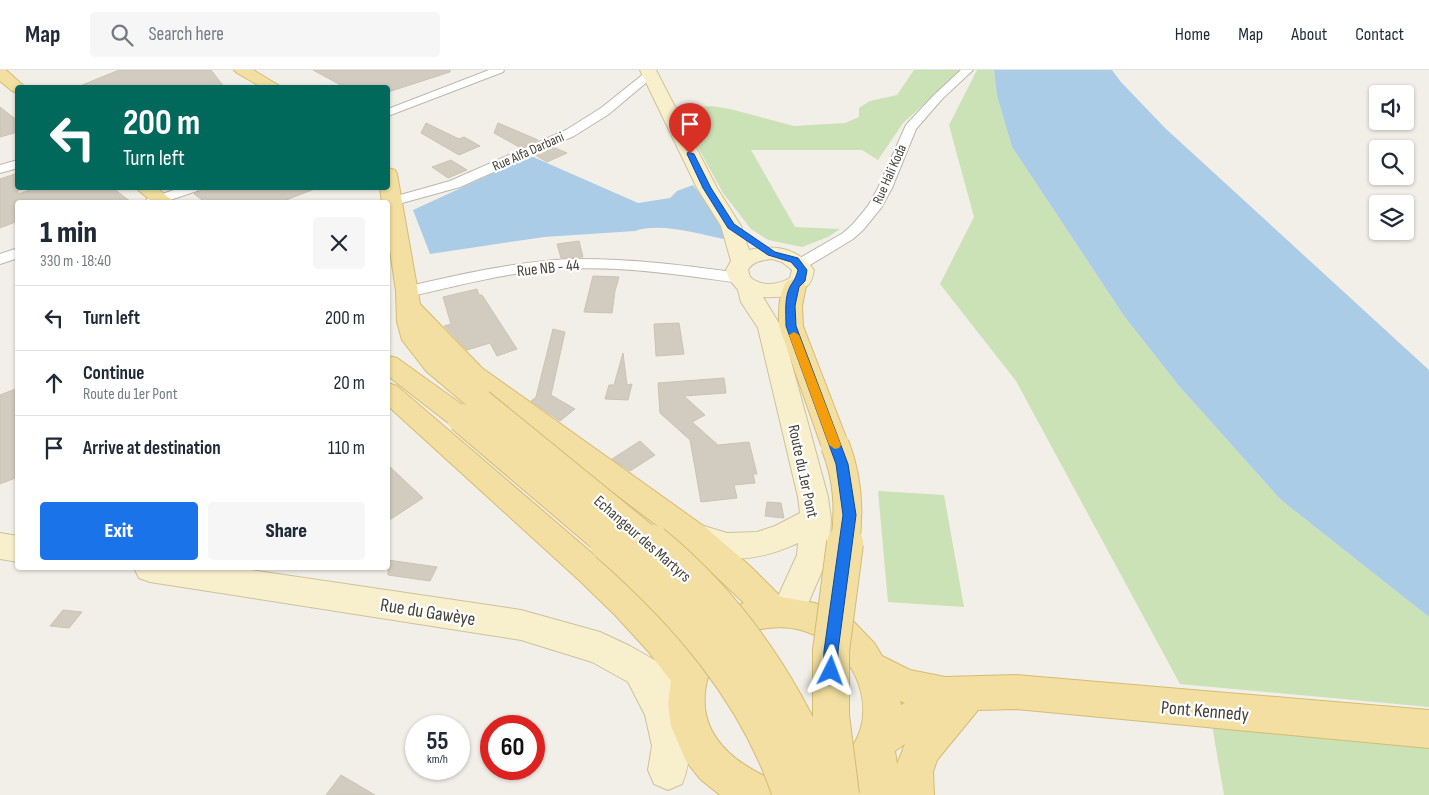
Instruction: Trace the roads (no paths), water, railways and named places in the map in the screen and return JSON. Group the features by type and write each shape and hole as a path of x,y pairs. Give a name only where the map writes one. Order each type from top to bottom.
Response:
{"main road":[{"path":"242,70 270,85"},
{"path":"0,73 15,86"},
{"name":"Echangeur des Martyrs","path":"390,188 408,299 409,326 421,350 450,379 470,410 529,473 626,558 672,602 701,634 735,682 757,721 786,778 791,795"},
{"path":"790,280 791,326 842,464 849,515 831,651 830,716 841,795"},
{"path":"408,299 473,374 694,536 781,612"},
{"name":"Echangeur des Martyrs","path":"390,365 470,410 654,543 727,617 764,666 792,712 816,763 828,795"},
{"path":"390,394 453,447 593,572 672,652 688,693 694,736 701,749 724,776 747,792"},
{"path":"688,693 696,659 722,628 741,618 760,612 781,612 803,614 825,622 844,635 861,651 873,669 881,692 883,716 878,744 880,795"},
{"path":"873,669 905,686 945,694 973,696"},
{"name":"Pont Kennedy","path":"973,696 1016,692 1429,729"},
{"path":"820,795 835,790 854,777 878,744 916,717 940,706 973,696"},
{"path":"914,795 913,772 924,747 973,696"}],"street":[{"path":"464,70 481,77"},
{"path":"390,112 499,70"},
{"name":"Rue Hali Koda","path":"790,280 858,227 874,208 885,188 910,128 938,97 968,70"},
{"name":"Route du 1er Pont","path":"649,72 707,188 731,226 742,273 753,302 770,328 813,496 816,519 813,555 808,570 781,612"},
{"name":"Rue Alfa Darbani","path":"392,202 455,184 570,133 605,111 649,72"},
{"path":"0,169 15,165"},
{"path":"156,198 185,190"},
{"name":"Route du 1er Pont","path":"731,226 772,254"},
{"path":"0,259 15,253"},
{"path":"772,254 788,257 790,280 766,291 742,273 755,255 772,254"},
{"name":"Rue NB - 44","path":"408,299 543,265 605,264 742,273"},
{"name":"Route du 1er Pont","path":"770,328 790,280"},
{"path":"694,536 707,542 722,545 758,545 790,534 816,519"},
{"path":"0,546 15,548"},
{"name":"Rue du Gawèye","path":"163,570 521,625 600,648 688,693"},
{"path":"637,668 654,694 667,727 671,745 668,770"}],"water":[{"path":"994,70 1112,70 1165,128 1429,370 1429,617 1281,500 1179,386 1124,316 1012,147 997,96"},
{"path":"531,156 638,203 670,198 677,191 693,185 725,226 724,239 667,228 656,228 544,237 430,254 413,210"}]}
